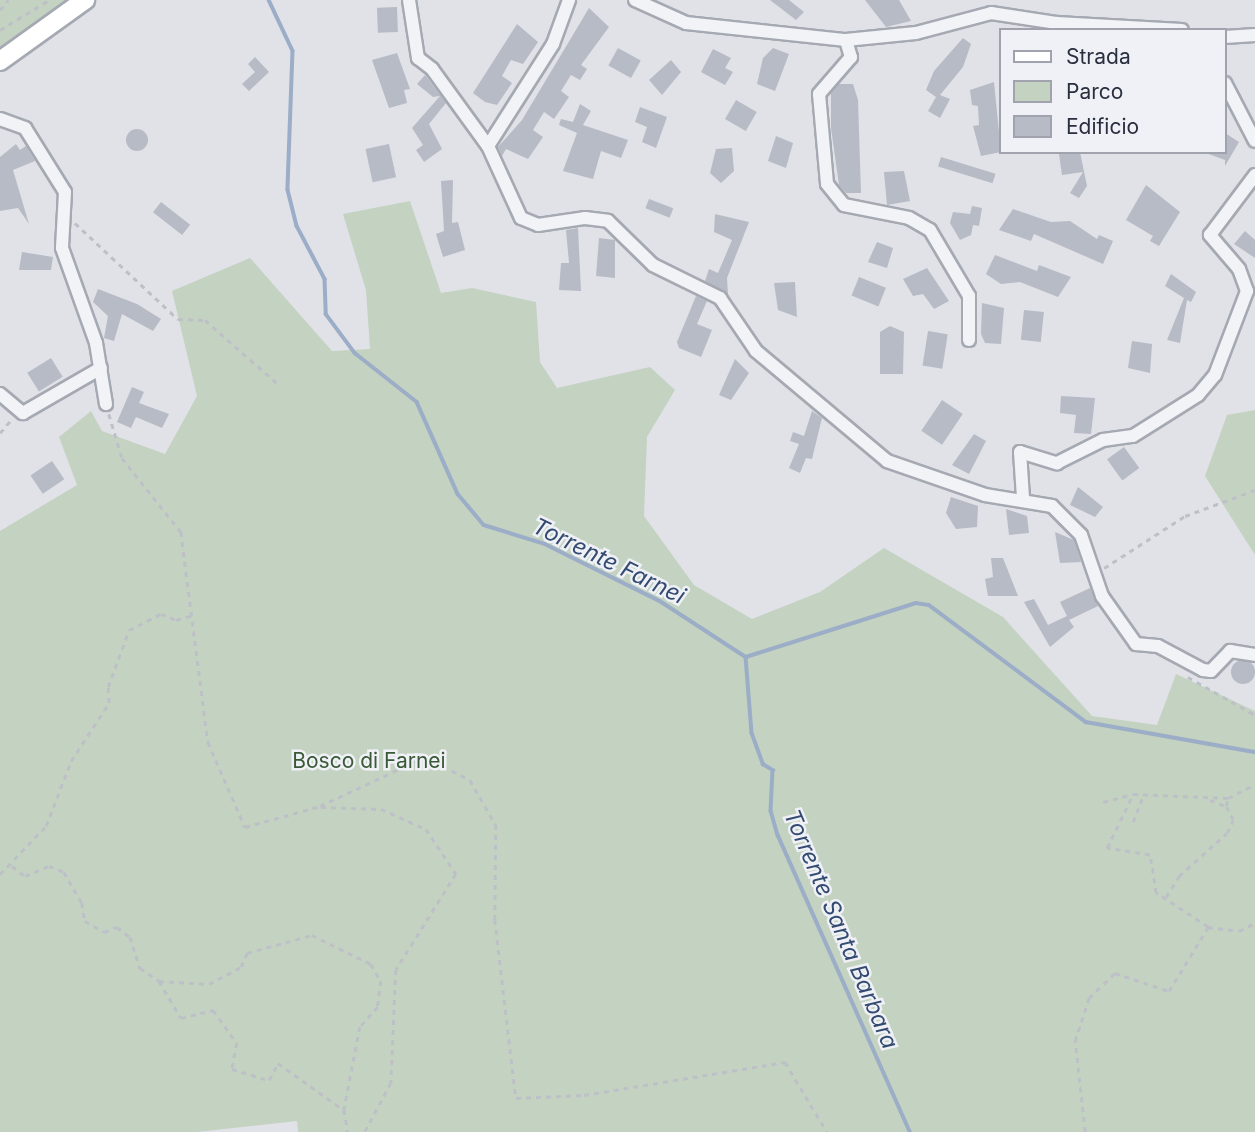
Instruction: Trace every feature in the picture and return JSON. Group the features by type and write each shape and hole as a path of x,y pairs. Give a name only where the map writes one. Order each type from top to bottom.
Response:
{"main road":[{"path":"0,61 85,0"}],"street":[{"path":"409,0 418,58 432,69 488,146 521,218 538,225 585,218 608,222 653,265 720,298 756,351 874,454 985,495 1023,498 1052,506 1081,535 1094,572 1118,624 1136,644 1158,646 1203,670 1211,671 1230,650 1255,655"},
{"path":"488,146 553,44 569,0"},
{"path":"635,0 685,23 846,40 916,33 990,13 1058,23 1147,28"},
{"path":"1227,37 1255,35"},
{"path":"846,40 851,57 819,94 827,184 844,205 909,218 930,230 969,296 969,340"},
{"path":"1227,87 1255,141"},
{"path":"0,119 25,128 65,192 62,248 101,368 106,404"},
{"path":"1023,498 1020,452 1057,463 1103,440 1133,436 1174,412 1215,375 1247,297 1246,279 1210,235 1255,175"},
{"path":"0,394 23,413 101,368"}],"path":[{"path":"0,9 8,0"},
{"path":"0,30 49,0"},
{"path":"65,213 178,318 205,320 277,383"},
{"path":"106,404 122,458 181,532 208,741 245,827 320,806 425,757 470,780 496,825 495,920 516,1098 584,1095 785,1062 827,1132"},
{"path":"0,433 23,413"},
{"path":"1094,572 1185,516 1255,490"},
{"path":"12,866 12,858 46,826 71,761 109,704 108,687 129,630 161,614 191,619"},
{"path":"1103,802 1133,794 1228,798 1255,784"},
{"path":"1133,794 1106,846 1150,855 1156,893 1208,927 1239,931 1255,923"},
{"path":"1133,822 1143,796"},
{"path":"1166,898 1180,876 1227,833 1233,820 1226,806 1228,798"},
{"path":"1204,799 1226,806"},
{"path":"320,806 382,809 426,829 456,874 396,970 391,1083 365,1132"},
{"path":"0,874 12,866"},
{"path":"12,866 25,876 49,866 64,872 82,903 85,921 104,932 117,927 130,937 140,968 159,981 181,1018 213,1010 237,1043 232,1069 269,1080 278,1063 344,1110"},
{"path":"1085,1132 1076,1041 1088,998 1115,973 1169,991 1208,927"},
{"path":"159,981 209,984 241,967 247,953 312,935 371,964 381,981 377,1007 360,1027 344,1110 348,1132"}],"green space":[{"path":"0,0 69,0 0,50"},
{"name":"Bosco di Farnei","path":"410,201 441,293 472,288 536,302 540,362 557,388 650,367 675,390 647,437 644,516 694,585 752,619 820,592 884,548 1003,617 1092,716 1157,725 1176,674 1255,711 1255,1132 298,1132 297,1121 197,1132 0,1132 0,531 77,485 59,437 91,411 102,431 165,454 197,396 172,291 250,258 332,351 370,349 366,290 343,214"},
{"path":"1255,410 1255,555 1205,476 1227,415"}],"building":[{"path":"770,0 789,0 804,12 796,20"},
{"path":"865,0 899,0 911,21 886,27"},
{"path":"397,7 398,32 378,33 377,8"},
{"path":"589,8 609,27 581,65 587,69 580,80 571,75 561,91 569,97 554,119 544,112 533,130 543,137 528,159 506,149 502,156 498,147 522,120"},
{"path":"517,24 538,42 523,64 511,60 502,76 512,83 497,105 485,102 473,93"},
{"path":"963,38 971,44 963,67 940,95 950,99 940,118 928,111 936,97 926,90 934,71"},
{"path":"618,48 641,61 631,78 608,65"},
{"path":"773,48 789,54 775,91 757,84 763,58"},
{"path":"713,49 731,58 725,68 733,72 725,85 701,72"},
{"path":"397,53 410,89 404,90 407,103 389,108 372,60"},
{"path":"255,57 269,72 249,91 242,84 255,72 248,64"},
{"path":"671,60 681,72 662,95 649,80"},
{"path":"425,75 446,103 429,124 442,149 424,162 416,150 423,145 412,128 440,96 433,97 417,84"},
{"path":"994,82 1000,152 981,156 973,126 979,125 978,106 972,105 970,90"},
{"path":"839,84 853,84 858,100 861,193 846,193 839,185 831,128 831,93"},
{"path":"736,100 757,112 746,131 725,119"},
{"path":"580,104 591,111 583,125 628,140 621,158 601,151 593,179 563,171 577,133 559,125 561,119 573,122"},
{"path":"640,107 667,117 656,148 642,142 647,127 635,122"},
{"path":"137,129 145,132 148,140 145,148 137,151 129,148 126,140 129,132"},
{"path":"1227,134 1239,142 1225,166 1225,160 1208,154 1227,154"},
{"path":"776,136 793,143 786,168 768,161"},
{"path":"16,144 20,150 26,146 35,161 13,170 29,224 18,208 0,211 0,157"},
{"path":"389,144 396,177 373,182 366,149"},
{"path":"732,148 734,171 721,183 710,173 716,149"},
{"path":"1059,154 1080,154 1087,186 1079,198 1070,193 1083,172 1062,175"},
{"path":"941,157 996,174 993,183 938,167"},
{"path":"904,171 910,201 887,205 884,172"},
{"path":"453,180 452,223 458,222 465,250 443,257 436,234 444,231 441,181"},
{"path":"1146,185 1180,212 1159,246 1150,241 1153,236 1126,220"},
{"path":"649,199 673,208 670,218 645,208"},
{"path":"161,202 190,225 182,235 153,212"},
{"path":"972,206 982,208 979,226 973,225 971,235 960,240 950,223 953,212 970,214"},
{"path":"1013,209 1051,222 1070,221 1097,239 1099,235 1113,241 1103,264 1034,234 1031,241 999,230"},
{"path":"715,214 749,222 727,278 728,294 705,281 709,269 718,273 732,240 714,232"},
{"path":"578,228 581,291 559,290 561,263 569,263 566,230"},
{"path":"1245,231 1255,240 1255,258 1234,244"},
{"path":"599,238 615,240 615,278 596,276"},
{"path":"877,242 893,248 887,268 868,262"},
{"path":"22,252 53,257 51,270 19,270"},
{"path":"995,255 1037,271 1039,265 1071,277 1058,297 1020,282 1001,284 986,274"},
{"path":"927,268 949,301 934,309 923,294 913,296 903,279"},
{"path":"1171,274 1196,292 1191,302 1187,300 1180,343 1167,340 1184,298 1165,286"},
{"path":"859,277 886,288 878,306 852,296"},
{"path":"795,282 797,317 778,310 774,283"},
{"path":"98,289 137,304 161,319 153,331 122,314 114,341 104,338 108,316 93,302"},
{"path":"696,296 707,301 697,324 712,330 701,357 679,348 677,342"},
{"path":"982,303 1004,308 1001,344 985,343 981,334"},
{"path":"1024,310 1044,312 1041,342 1021,340"},
{"path":"890,326 904,332 903,374 880,374 880,332"},
{"path":"928,331 948,334 942,369 923,366"},
{"path":"1132,341 1152,344 1150,373 1128,368"},
{"path":"51,358 63,377 39,391 27,373"},
{"path":"735,359 749,373 731,400 719,395"},
{"path":"132,387 144,392 139,403 169,414 162,428 136,417 131,428 117,422"},
{"path":"1061,396 1095,398 1091,434 1074,433 1076,415 1060,413"},
{"path":"942,400 963,414 942,445 921,431"},
{"path":"812,411 822,418 812,459 806,458 800,473 789,468 799,444 790,441 793,432 804,436"},
{"path":"974,434 986,441 969,474 952,465"},
{"path":"1124,447 1139,468 1122,480 1107,459"},
{"path":"52,461 64,479 43,494 30,476"},
{"path":"1078,487 1103,507 1095,517 1070,505"},
{"path":"951,497 978,506 977,527 956,529 946,513"},
{"path":"1006,509 1027,516 1029,533 1009,535"},
{"path":"1055,532 1074,540 1081,562 1060,563"},
{"path":"991,558 1003,558 1018,596 988,596 985,579 993,577"},
{"path":"1090,588 1098,606 1069,620 1074,627 1050,647 1024,602 1034,599 1048,625 1067,616 1060,602"},
{"path":"1243,660 1254,667 1255,672 1248,683 1243,684 1232,677 1231,672 1238,661"}],"waterway":[{"name":"Torrente Farnei","path":"269,0 293,51 288,190 297,226 325,279 326,314 355,353 417,402 458,494 484,525 545,544 660,601 746,657 916,603 929,605 1086,722 1255,752"},
{"name":"Torrente Santa Barbara","path":"746,657 752,733 763,764 773,770 771,811 778,835 910,1132"}]}
